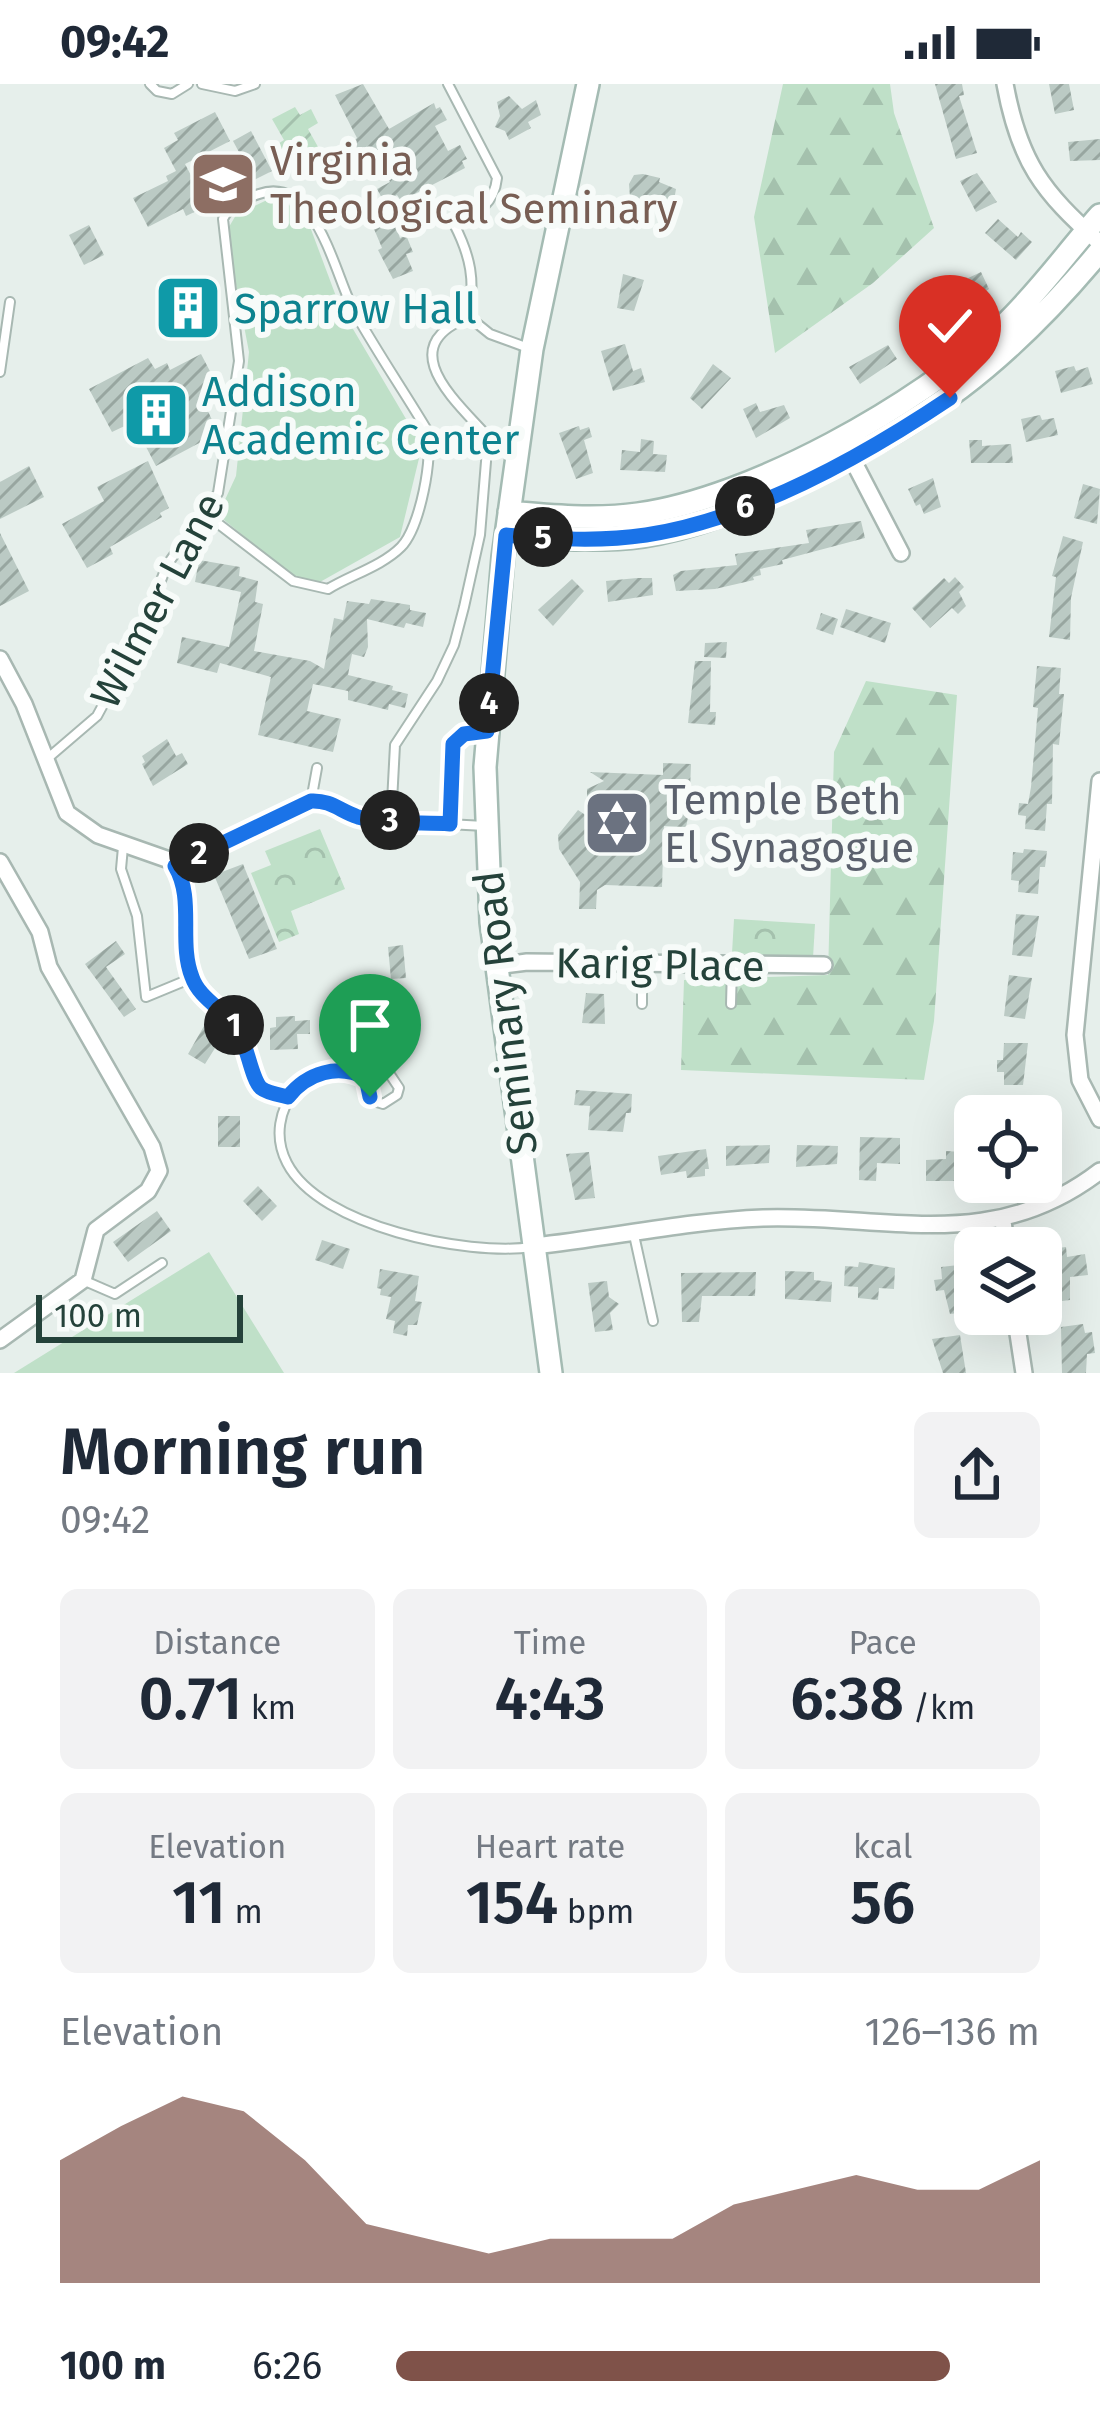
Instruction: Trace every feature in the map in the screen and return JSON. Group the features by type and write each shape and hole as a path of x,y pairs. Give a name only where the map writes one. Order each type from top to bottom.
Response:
{"main road":[{"name":"Seminary Road","path":"550,1373 497,966 485,826 487,731 506,535 532,350 587,84"},
{"path":"509,512 611,516 663,509 913,423 1040,322 1097,235"},
{"path":"506,535 608,539 679,529 723,516 846,448"}],"street":[{"path":"1006,84 1027,162 1055,203 1097,235"},
{"path":"846,448 901,553"},
{"path":"0,659 24,704 67,813 98,835 157,855 177,869"},
{"path":"1100,781 1075,1035 1080,1080 1100,1119"},
{"path":"0,862 40,932 49,968 159,1160 156,1182 148,1191 96,1230 83,1280 0,1340"},
{"name":"Karig Place","path":"497,966 527,962 824,965"},
{"path":"534,1246 766,1218 940,1225 1003,1220 1056,1201 1100,1171"},
{"path":"1003,1220 1004,1227"},
{"path":"1018,1335 1022,1372"}],"lane":[{"path":"149,84 172,94 188,84"},
{"path":"202,84 235,92 255,84"},
{"path":"448,84 497,178 495,194 484,209 454,224 468,251 475,283 469,316"},
{"name":"Wilmer Lane","path":"46,760 97,716 136,642 166,565 203,512 218,493 239,361 223,219 235,205 264,192 286,193 313,216 352,308 427,430 431,446 412,531 390,555 322,589 293,581 203,512"},
{"path":"0,372 10,302"},
{"path":"469,316 490,334 532,350"},
{"path":"391,820 395,745 454,645 480,535 488,437 439,381 432,360 435,340 449,325 469,316"},
{"path":"450,824 453,744 464,734 487,731"},
{"path":"311,801 316,768"},
{"path":"288,1097 257,1084 248,1048 236,1026 192,978 186,902 177,869 311,801 326,800 357,816 485,826"},
{"path":"123,845 121,869 136,916 146,997 192,978"},
{"path":"642,965 642,1004"},
{"path":"731,967 731,1004"},
{"path":"366,1078 352,1070 327,1071 296,1087 288,1097 278,1128 286,1162 306,1186 331,1204 385,1228 438,1242 473,1249 534,1246"},
{"path":"389,1073 399,1088 397,1095 383,1104 376,1102 366,1078 389,1073"},
{"path":"634,1234 653,1321"},
{"path":"83,1280 115,1294 162,1263"}],"green space":[{"path":"783,84 890,84 894,113 934,228 873,283 775,353 754,217"},
{"path":"295,107 300,115 311,109 318,123 308,129 322,154 314,159 318,167 302,176 291,154 283,157 276,145 284,140 272,119"},
{"path":"267,200 292,206 309,224 340,307 422,446 400,537 320,582 294,577 218,515 236,476 249,352 226,232 236,215"},
{"path":"866,681 957,695 934,1021 924,1080 681,1070 684,980 828,975 834,752"},
{"path":"320,829 345,889 291,911 299,934 279,942 251,873 271,865 265,851"},
{"path":"734,919 815,924 813,958 732,953"},
{"path":"209,1252 284,1373 14,1373"}],"building":[{"path":"363,84 389,129 434,103 436,109 440,107 447,120 435,126 448,151 460,145 467,159 462,161 465,168 401,201 397,195 384,202 377,189 390,182 377,157 364,164 358,152 347,157 344,149 357,138 335,95"},
{"path":"935,84 962,84 964,95 959,96 977,153 956,159"},
{"path":"1049,84 1069,84 1074,110 1055,114"},
{"path":"509,96 522,109 536,100 541,115 528,122 531,128 509,140 505,131 495,127 500,116 497,102"},
{"path":"215,112 230,141 185,164 207,206 186,216 183,209 148,227 133,198 168,181 166,176 176,171 164,148 178,140 174,133"},
{"path":"251,131 272,171 254,180 233,141"},
{"path":"1100,139 1100,160 1070,161 1068,142"},
{"path":"977,173 997,202 976,212 960,181"},
{"path":"643,174 676,189 673,206 630,197 634,175"},
{"path":"998,219 1018,237 1021,232 1032,242 1016,260 985,233"},
{"path":"394,222 413,252 406,254 413,271 393,279 378,250 382,248 374,229"},
{"path":"89,225 104,255 84,265 69,235"},
{"path":"981,272 989,289 959,308 949,287"},
{"path":"623,274 644,280 634,311 617,308"},
{"name":"Sparrow Hall","path":"185,278 209,327 189,337 164,289"},
{"path":"625,344 633,371 641,368 645,382 613,391 601,351"},
{"path":"888,345 897,359 860,384 849,367"},
{"name":"Addison Academic Center","path":"201,354 213,377 206,380 207,409 218,433 156,466 133,422 112,432 89,389 148,358 155,369 167,363 170,370"},
{"path":"713,364 731,378 702,409 690,398"},
{"path":"1074,366 1076,371 1088,367 1093,384 1061,393 1055,371"},
{"path":"756,403 760,412 784,405 790,418 756,438 743,409"},
{"path":"1040,415 1042,420 1054,418 1058,435 1026,442 1021,419"},
{"path":"579,426 580,430 589,427 592,437 584,440 593,473 576,479 559,433"},
{"path":"641,439 654,441 653,454 667,455 665,472 620,470 622,450 640,452"},
{"path":"969,440 982,440 982,446 1011,444 1013,463 971,463"},
{"path":"148,461 169,508 160,513 162,517 110,547 113,554 87,568 62,524 104,501 97,487"},
{"path":"29,466 44,497 0,519 0,482"},
{"path":"933,478 941,507 924,514 908,489"},
{"path":"1083,484 1100,489 1097,524 1074,518"},
{"path":"861,521 865,538 782,560 783,564 760,569 761,575 754,580 676,591 673,575 681,571 737,565 735,554 809,543 806,530"},
{"path":"0,533 29,591 0,606"},
{"path":"1063,536 1083,542 1071,598 1070,640 1049,637 1056,577 1052,576"},
{"path":"199,560 240,567 239,576 258,581 255,602 263,604 254,651 310,661 324,669 334,618 343,620 347,601 369,604 371,599 410,605 410,610 426,613 423,627 406,623 404,628 367,619 364,657 352,654 348,675 408,694 405,708 389,704 388,710 348,700 348,691 313,684 307,711 341,719 333,752 258,735 271,677 220,663 217,673 177,663 182,637 229,647 241,592 195,582"},
{"path":"955,577 964,587 959,592 966,606 958,614 952,608 930,628 912,608 944,578 949,583"},
{"path":"652,578 653,595 608,602 606,581"},
{"path":"572,579 584,591 553,626 538,610"},
{"path":"846,609 891,623 885,643 840,627"},
{"path":"821,613 838,619 833,635 816,629"},
{"path":"727,642 726,658 704,657 705,643"},
{"path":"695,661 711,661 710,712 716,712 715,725 688,723"},
{"path":"1037,666 1061,668 1059,694 1064,694 1059,745 1053,744 1052,804 1047,804 1045,831 1025,829 1026,816 1018,815 1019,803 1028,804 1031,787"},
{"path":"167,739 176,756 182,753 188,764 153,786 142,756"},
{"name":"Temple Beth El Synagogue","path":"663,763 691,764 690,790 694,789 686,827 664,826 662,887 605,885 597,890 596,909 579,909 580,882 559,849 558,835 578,810 587,816 587,789 604,781 590,772 663,775"},
{"path":"1047,851 1038,894 1018,892 1019,881 1011,880 1013,852"},
{"path":"243,864 277,949 249,959 214,875"},
{"path":"1016,914 1039,916 1032,957 1012,955"},
{"path":"116,941 125,954 106,967 136,1009 124,1017 85,964"},
{"path":"403,945 406,978 391,979 388,947"},
{"path":"1009,975 1032,978 1025,1019 1004,1016"},
{"path":"586,993 604,994 605,1024 582,1023"},
{"path":"295,1016 295,1021 310,1020 310,1034 297,1034 298,1049 270,1050 270,1028 276,1027 276,1017"},
{"path":"204,1026 222,1037 205,1064 188,1054"},
{"path":"372,1031 404,1032 403,1055 372,1054"},
{"path":"1004,1043 1028,1043 1023,1085 1004,1085 1004,1072 997,1072"},
{"path":"576,1090 632,1094 623,1132 588,1130 590,1106 574,1105"},
{"path":"218,1116 240,1116 240,1147 218,1147"},
{"path":"860,1137 900,1138 900,1164 877,1163 876,1181 859,1180"},
{"path":"770,1145 769,1163 726,1166 726,1146"},
{"path":"797,1145 838,1146 837,1164 796,1167"},
{"path":"706,1149 709,1169 705,1176 687,1178 686,1171 661,1175 658,1156"},
{"path":"946,1151 954,1152 954,1181 926,1181 926,1160 946,1159"},
{"path":"589,1152 595,1198 575,1200 566,1154"},
{"path":"258,1186 277,1206 262,1221 243,1201"},
{"path":"157,1211 171,1231 128,1262 113,1242"},
{"path":"322,1240 350,1249 343,1269 315,1260"},
{"path":"1066,1247 1067,1257 1085,1254 1088,1275 1070,1277 1070,1300 1062,1301 1062,1248"},
{"path":"859,1262 895,1268 894,1289 879,1288 878,1300 858,1298 858,1287 844,1286 845,1266 858,1267"},
{"path":"954,1266 954,1314 950,1314 944,1290 936,1291 934,1280 942,1279 941,1267"},
{"path":"380,1269 419,1276 415,1301 422,1302 417,1325 408,1325 407,1336 393,1333 395,1321 386,1319 391,1297 380,1295 377,1288"},
{"path":"785,1271 814,1272 814,1280 832,1282 831,1302 785,1299"},
{"path":"756,1272 755,1296 702,1296 699,1322 682,1322 681,1273"},
{"path":"607,1281 609,1297 619,1304 610,1313 613,1330 595,1332 588,1283"},
{"path":"1083,1324 1085,1333 1092,1332 1095,1353 1087,1354 1086,1373 1062,1373 1062,1327"},
{"path":"960,1335 966,1373 943,1373 932,1339"}],"place":[{"name":"Virginia Theological Seminary","path":"223,184"},
{"name":"Sparrow Hall","path":"188,308"},
{"name":"Addison Academic Center","path":"156,415"},
{"name":"Temple Beth El Synagogue","path":"617,823"}],"route":[{"path":"370,1097 366,1078 352,1070 327,1071 296,1087 288,1097 257,1084 248,1048 236,1026 193,981 182,876 175,866 311,801 326,800 372,819 450,824 453,744 464,734 487,731 506,535 608,539 679,529 723,516 852,458 950,398"}]}
